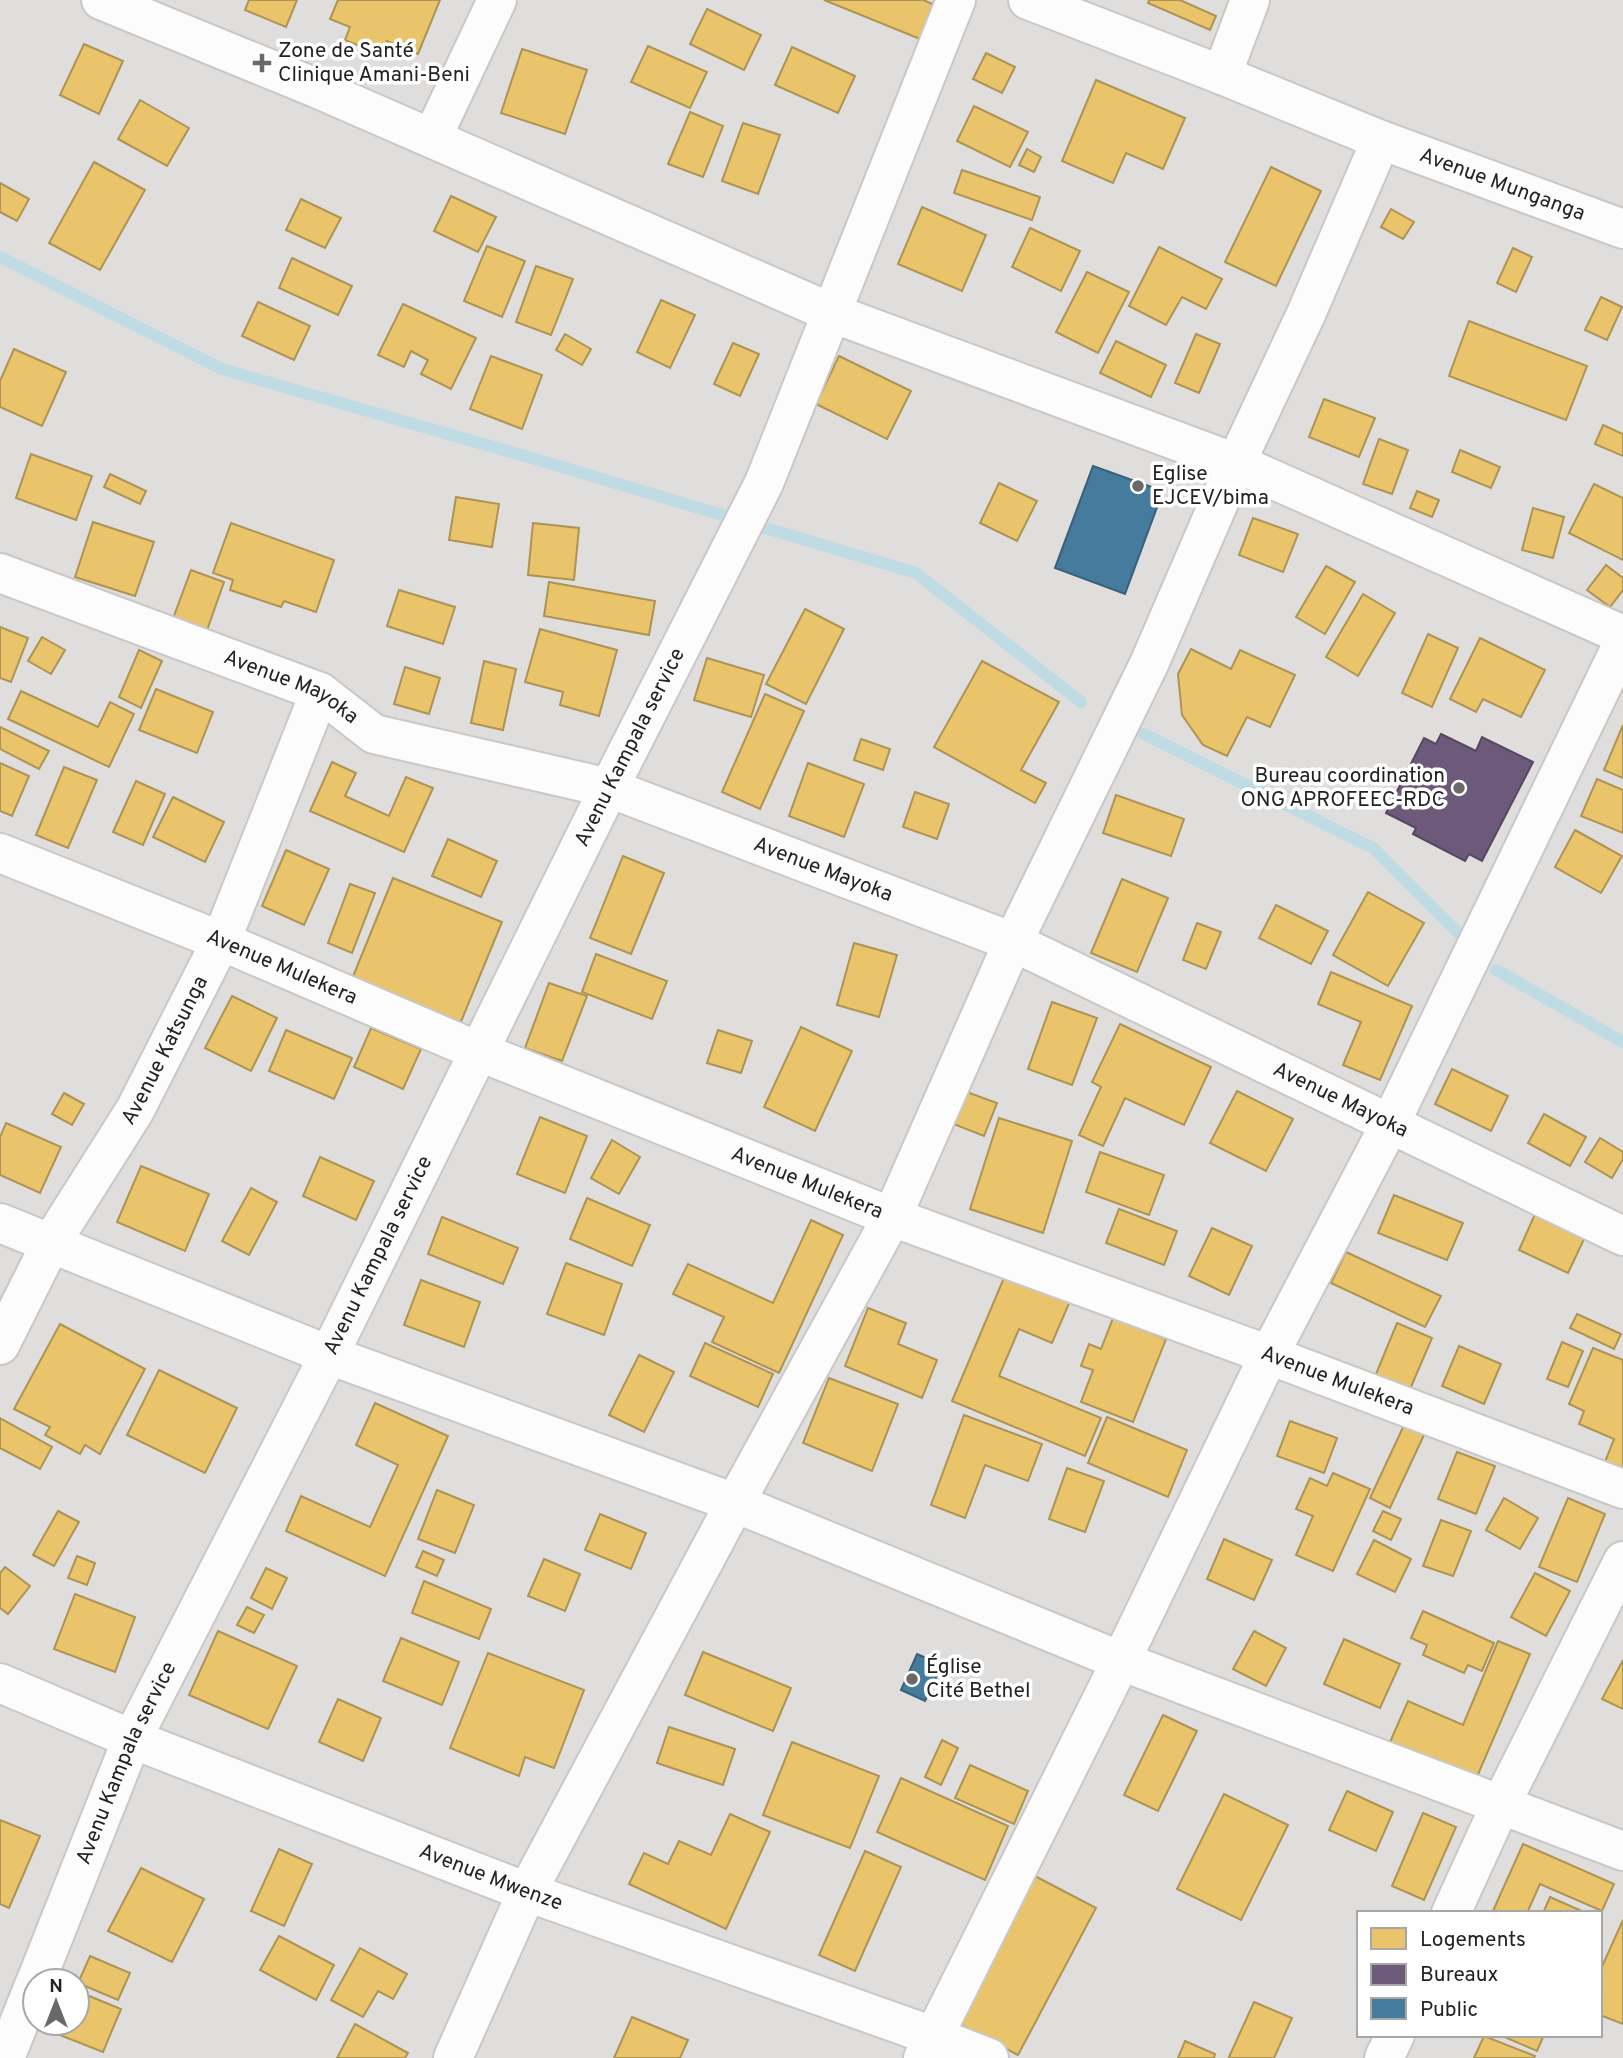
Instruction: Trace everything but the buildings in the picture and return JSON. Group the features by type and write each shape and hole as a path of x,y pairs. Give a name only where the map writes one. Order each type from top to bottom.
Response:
{"street":[{"path":"101,0 316,88 832,313 1236,463 1623,635"},
{"path":"432,138 497,0"},
{"name":"Avenu Kampala service","path":"41,1967 132,1739 329,1355 609,788 764,483 956,0"},
{"name":"Avenue Munganga","path":"1028,0 1381,140 1623,229"},
{"path":"1222,75 1250,0"},
{"path":"453,2058 527,1892 892,1217 1013,942 1149,664 1381,140"},
{"name":"Avenue Mayoka","path":"0,573 320,692 374,734 609,788 1013,942 1623,1236"},
{"path":"928,2047 1121,1661 1269,1355 1390,1124 1623,643"},
{"name":"Avenue Katsunga","path":"0,1345 51,1243 135,1110 221,941 320,692"},
{"name":"Avenue Mulekera","path":"0,853 221,941 480,1052 892,1217 1269,1355 1623,1489"},
{"path":"0,1223 329,1355 735,1503 1121,1661 1623,1851"},
{"path":"1452,1911 1500,1806 1623,1561"},
{"name":"Avenue Mwenze","path":"0,1682 132,1739 928,2047 989,2058"},
{"name":"Avenu Kampala service","path":"5,2058 21,2017"},
{"path":"1384,2058 1394,2037"}],"shaded area":[{"path":"0,0 1298,0 1290,22 1623,151 1623,2058 0,2058"},
{"path":"1298,0 1623,0 1623,151 1289,22"}],"waterway":[{"path":"0,257 222,369 916,573 1081,702"},
{"path":"1144,734 1373,848 1465,940"},
{"path":"1496,970 1623,1042"}],"place":[{"name":"Zone de Santé Clinique Amani-Beni","path":"262,63"},
{"name":"Eglise EJCEV/bima","path":"1138,486"},
{"name":"Bureau coordination ONG APROFEEC-RDC","path":"1459,788"},
{"name":"Église Cité Bethel","path":"912,1679"}]}
